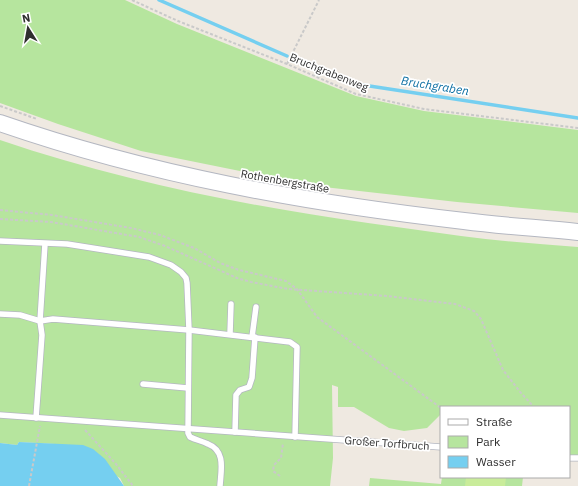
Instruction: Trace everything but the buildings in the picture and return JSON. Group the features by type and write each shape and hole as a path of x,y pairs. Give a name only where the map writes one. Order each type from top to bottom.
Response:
{"main road":[{"name":"Rothenbergstraße","path":"0,123 50,140 140,165 217,183 299,199 465,222 578,232"}],"lane":[{"path":"0,241 67,244 149,257 171,265 181,272 186,278 187,283 189,330 188,433 190,437 209,444 216,448 220,453 222,464 220,486"},
{"path":"39,418 42,335 40,321 45,244"},
{"path":"230,334 231,304"},
{"path":"234,432 236,395 240,390 249,387 252,378 256,307"},
{"path":"0,314 20,315 40,321 53,319 189,330 290,342 296,347 295,437"},
{"path":"143,384 188,388"},
{"name":"Großer Torfbruch","path":"0,415 440,447"}],"path":[{"name":"Bruchgrabenweg","path":"132,0 178,21 287,64 356,94 424,109 578,128"},
{"path":"287,64 319,0"},
{"path":"0,106 42,121"},
{"path":"0,210 52,215 131,228 160,235 194,248 220,263 239,270 286,281 297,289 317,317 440,407"},
{"path":"297,289 387,296 455,304 474,311 481,319 503,370 533,406"},
{"path":"29,486 39,418"},
{"path":"76,420 116,464 133,486"},
{"path":"280,476 273,471 274,465 281,458 284,436"}],"green space":[{"path":"0,0 125,0 177,24 356,96 424,111 578,130 578,213 457,202 315,186 141,151 0,103"},
{"path":"0,140 45,155 136,180 228,200 321,216 461,236 578,247 578,457 570,457 570,406 440,406 440,415 427,428 404,431 389,428 354,407 338,407 338,387 332,385 333,458 330,486 124,486 120,478 55,444 19,442 17,445 0,443"},
{"path":"370,478 441,484 442,478 523,478 522,486 369,486"},
{"path":"466,478 506,478 505,486 465,486"}],"water":[{"path":"19,442 83,445 93,449 105,459 124,486 0,486 0,443 17,445"}],"waterway":[{"name":"Bruchgraben","path":"159,0 287,56"},
{"name":"Bruchgraben","path":"293,59 340,78 363,85 578,118"}]}
